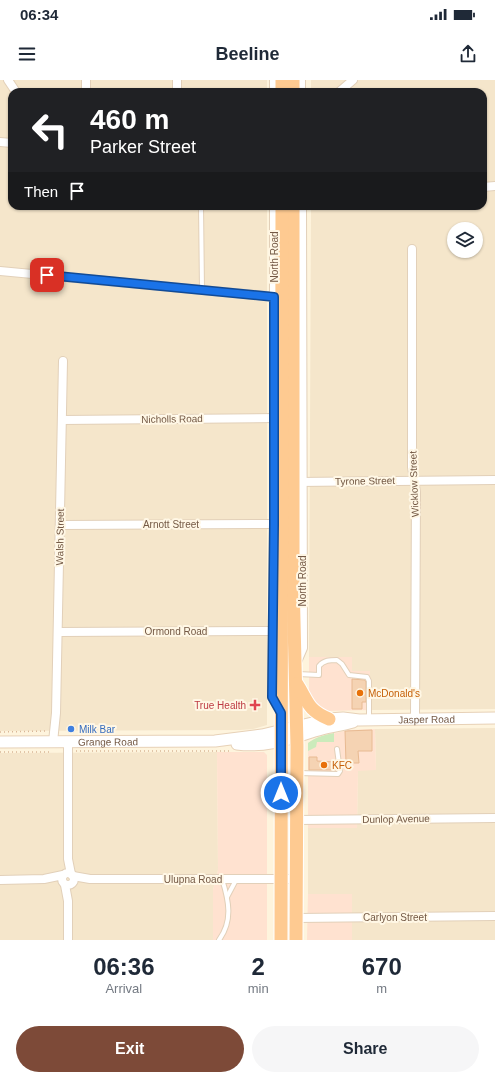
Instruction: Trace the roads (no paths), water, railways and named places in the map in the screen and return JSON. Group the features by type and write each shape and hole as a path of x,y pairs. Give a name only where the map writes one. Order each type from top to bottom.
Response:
{"highway":[{"name":"North Road","path":"281,940 281,713 283,631 292,482 283,297 282,210"},
{"name":"North Road","path":"293,210 283,297 278,418 292,482 278,524 283,631 295,674 297,777 296,940"},
{"path":"295,674 309,706 320,715 329,719"},
{"path":"281,782 297,777"}],"main road":[{"name":"Jasper Road","path":"296,732 329,719 343,718 364,720 495,718"},
{"name":"Jasper Road","path":"296,732 339,726 364,720"},
{"name":"Grange Road","path":"0,742 215,741 262,735 281,736 296,732"}],"street":[{"path":"344,88 353,80"},
{"name":"North Road","path":"274,210 283,297"},
{"name":"North Road","path":"295,674 303,648 292,482 302,210"},
{"name":"Wicklow Street","path":"412,249 412,467 416,492 414,719"},
{"path":"0,271 283,297"},
{"name":"Walsh Street","path":"63,361 56,713 60,742 68,860 68,940"},
{"name":"North Road","path":"278,418 278,524"},
{"name":"Nicholls Road","path":"62,420 278,418"},
{"name":"Tyrone Street","path":"292,482 495,480"},
{"name":"Arnott Street","path":"60,525 278,524"},
{"name":"Ormond Road","path":"58,632 283,631"},
{"name":"Dunlop Avenue","path":"297,820 495,818"},
{"name":"Ulupna Road","path":"0,880 296,879"},
{"name":"Carlyon Street","path":"296,918 495,916"}],"lane":[{"path":"201,210 202,290"},
{"path":"295,674 320,674 319,666 322,663 326,660 337,660 350,675 367,677 369,681 364,720"},
{"path":"297,777 338,774 340,771 337,749"},
{"path":"219,940 228,925 227,897 222,879"},
{"path":"227,897 237,879"}],"place":[{"name":"McDonald's","path":"360,693"},
{"name":"True Health","path":"255,705"},
{"name":"Milk Bar","path":"71,729"},
{"name":"KFC","path":"324,765"}]}
